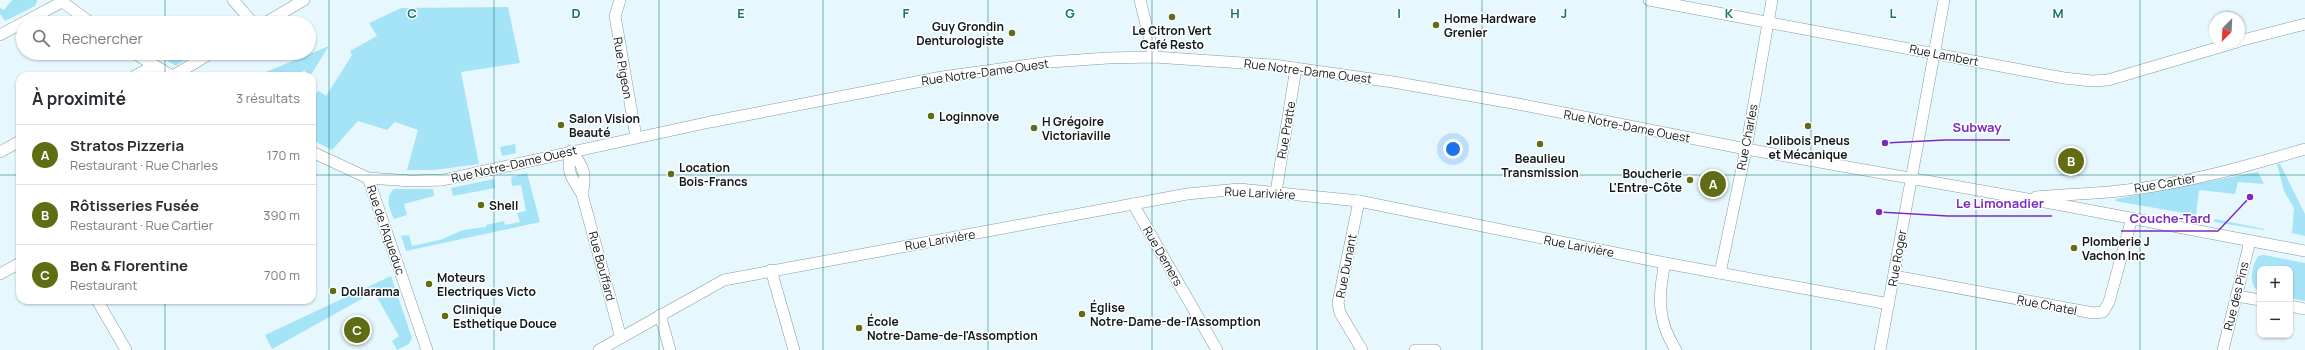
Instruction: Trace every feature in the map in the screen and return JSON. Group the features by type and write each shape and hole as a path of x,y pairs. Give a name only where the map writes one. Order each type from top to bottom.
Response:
{"street":[{"path":"233,0 248,16"},
{"path":"277,16 304,0"},
{"name":"Rue Pigeon","path":"620,0 615,16 636,137"},
{"path":"1140,0 1154,57"},
{"name":"Rue Lambert","path":"1649,0 1768,23 1935,52 2064,78 2092,81 2108,80 2217,48"},
{"name":"Rue Charles","path":"1720,273 1746,149 1772,0"},
{"name":"Rue Roger","path":"1880,350 1944,0"},
{"path":"34,16 61,1 81,16"},
{"name":"Rue Lambert","path":"2245,40 2305,24"},
{"path":"0,35 16,26"},
{"name":"Rue Notre-Dame Ouest","path":"316,154 368,178 412,181 443,180 636,137 958,75 1066,61 1154,57 1296,68 1358,76 1518,104 1746,149 2132,218 2305,251"},
{"path":"144,60 165,72"},
{"path":"180,72 199,60"},
{"path":"142,72 153,66"},
{"name":"Rue Pratte","path":"1276,192 1296,68"},
{"path":"0,152 16,143"},
{"name":"Rue Cartier","path":"2021,198 2126,190 2245,167 2305,150"},
{"name":"Rue Bouffard","path":"571,151 568,164 572,179 582,194 621,338"},
{"name":"Rue de l'Aqueduc","path":"368,178 427,350"},
{"name":"Rue Larivière","path":"599,350 724,280 771,270 1133,204 1209,191 1239,189 1359,201 1665,263 1889,304"},
{"name":"Rue Dunant","path":"1359,201 1338,302 1340,313 1362,350"},
{"name":"Rue Demers","path":"1133,204 1217,350"},
{"name":"Rue Chatel","path":"1894,276 2093,314 2103,312 2109,302 2132,218"},
{"name":"Rue des Pins","path":"2223,350 2250,241"},
{"path":"1665,263 1659,298 1664,324 1676,350"},
{"path":"0,274 16,265"},
{"path":"771,270 794,350"},
{"path":"2237,296 2257,299"},
{"path":"98,304 126,350"},
{"path":"2293,307 2305,309"},
{"path":"660,315 670,350"},
{"path":"1415,350 1435,350"}],"shaded area":[{"path":"12,0 37,1 35,6 5,21 0,14 0,8 4,10"},
{"path":"508,7 520,63 461,72 479,164 434,170 407,170 418,130 395,122 387,130 358,121 332,150 316,142 316,94 319,91 326,96 352,55 350,51 377,36 369,23 401,8"},
{"path":"329,46 313,72 306,72 304,70 302,72 266,72 295,60 316,60 316,51"},
{"path":"166,60 184,60 176,66"},
{"path":"515,144 516,153 502,156 500,147"},
{"path":"2277,164 2280,164 2305,214 2305,236 2292,233 2294,208 2284,191"},
{"path":"2258,172 2264,184 2238,182 2235,194 2199,190 2196,215 2115,201 2116,199"},
{"path":"527,173 540,222 406,251 401,236 409,235 412,246 440,240 463,230 486,227 486,225 504,221 505,225 520,222 517,213 526,211 521,185 512,186 511,177"},
{"path":"494,179 495,188 453,196 451,188"},
{"path":"394,189 433,189 434,196 404,204 407,215 394,219 389,203 389,196"},
{"path":"2215,219 2264,229 2264,230 2214,222"},
{"path":"2264,255 2305,263 2305,301 2293,299 2293,266 2257,266 2257,290 2256,289 2253,285 2252,276 2254,265 2258,256"},
{"path":"391,276 412,338 409,344 397,350 392,341 399,336 374,292 272,349 265,335"}],"place":[{"name":"Le Citron Vert Café Resto","path":"1172,17"},
{"name":"Home Hardware Grenier","path":"1436,25"},
{"name":"Guy Grondin Denturologiste","path":"1012,33"},
{"name":"Loginnove","path":"931,116"},
{"name":"Salon Vision Beauté","path":"561,125"},
{"name":"Jolibois Pneus et Mécanique","path":"1808,126"},
{"name":"H Grégoire Victoriaville","path":"1034,128"},
{"name":"Subway","path":"1885,143"},
{"name":"Beaulieu Transmission","path":"1540,144"},
{"name":"Rôtisseries Fusée","path":"2071,161"},
{"name":"Location Bois-Francs","path":"671,174"},
{"name":"Boucherie L'Entre-Côte","path":"1690,180"},
{"name":"Stratos Pizzeria","path":"1713,184"},
{"name":"Couche-Tard","path":"2250,197"},
{"name":"Shell","path":"481,205"},
{"name":"Le Limonadier","path":"1879,212"},
{"name":"Plomberie J Vachon Inc","path":"2074,248"},
{"name":"Moteurs Electriques Victo","path":"429,284"},
{"name":"Dollarama","path":"333,291"},
{"name":"Église Notre-Dame-de-l'Assomption","path":"1082,314"},
{"name":"Clinique Esthetique Douce","path":"445,316"},
{"name":"École Notre-Dame-de-l'Assomption","path":"859,328"},
{"name":"Ben & Florentine","path":"357,330"}]}
